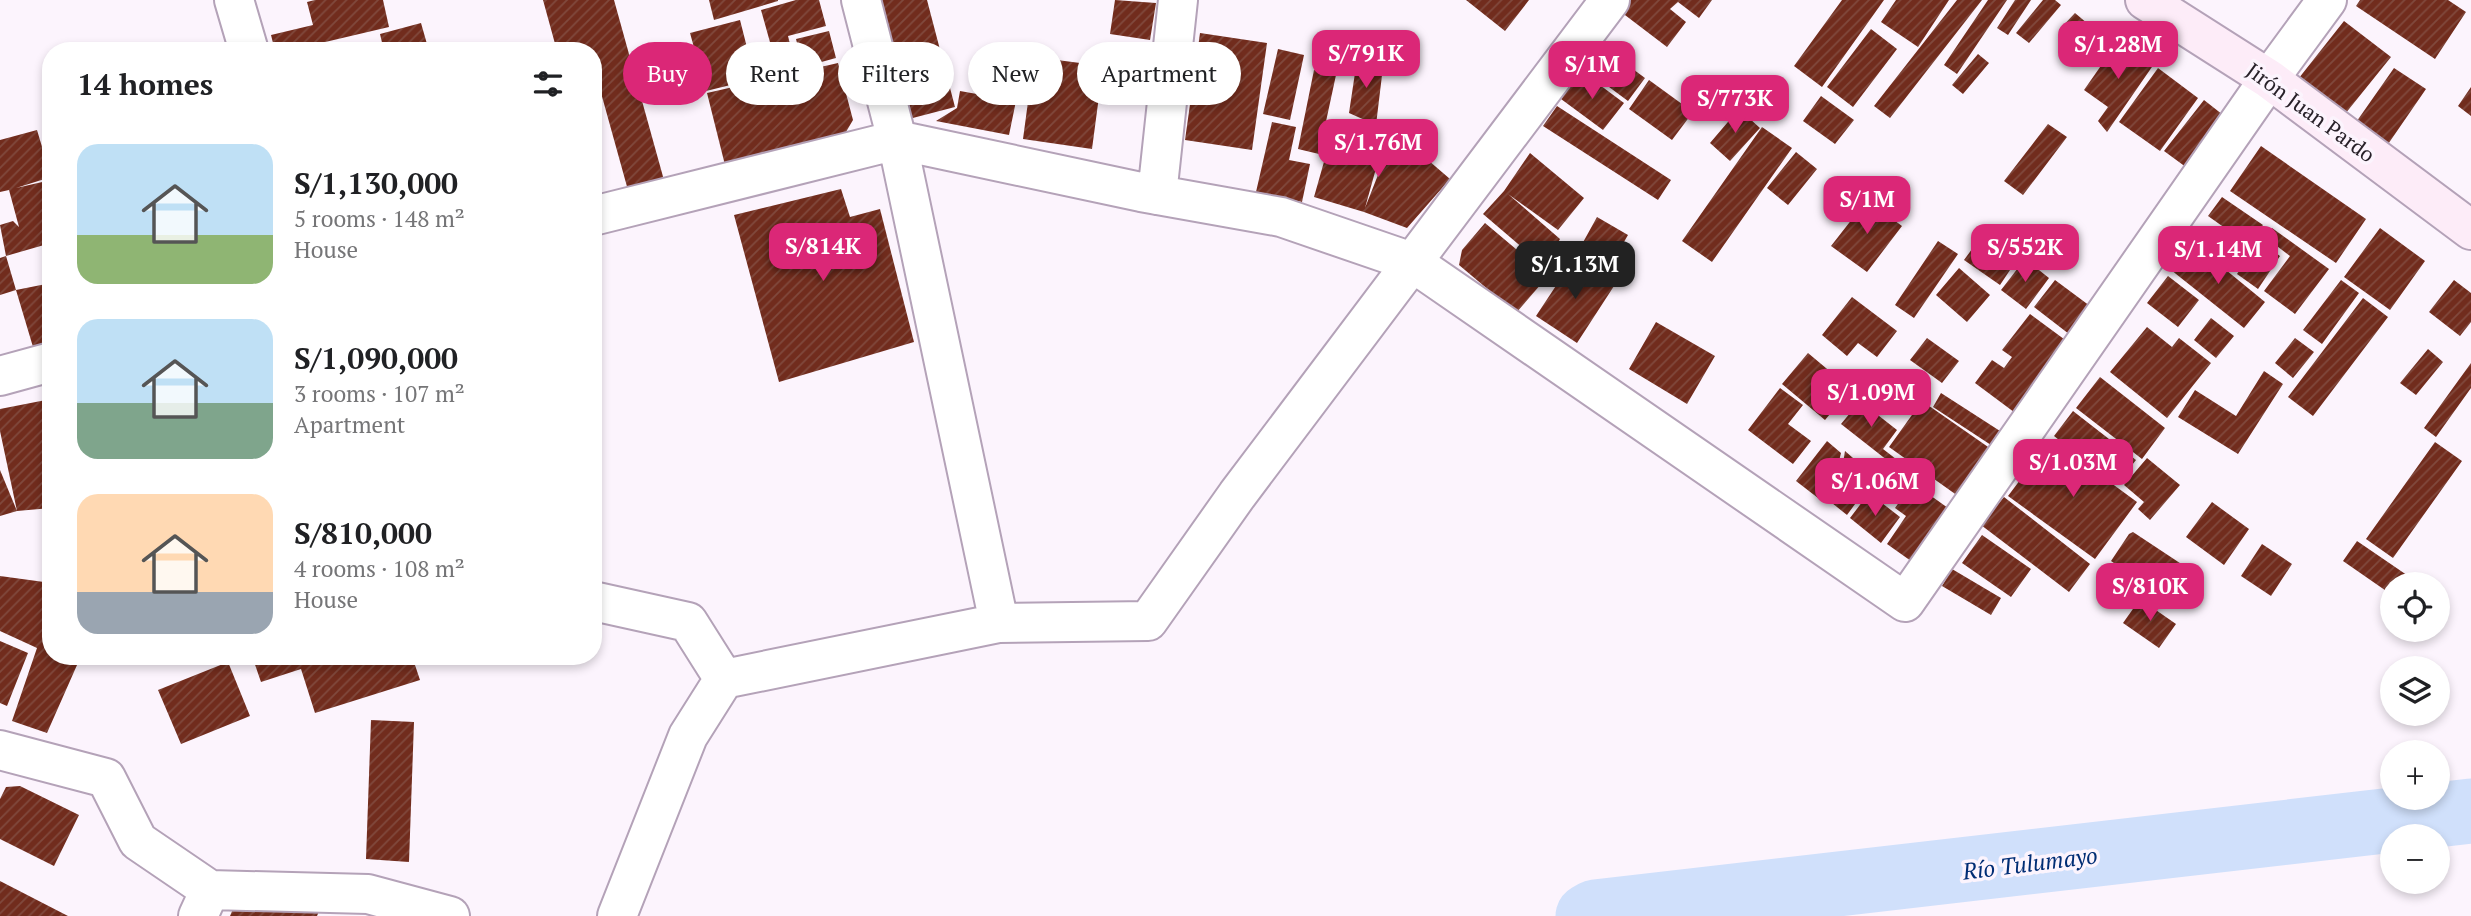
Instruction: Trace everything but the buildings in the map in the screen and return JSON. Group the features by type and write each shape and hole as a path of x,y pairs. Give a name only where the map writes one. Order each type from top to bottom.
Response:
{"street":[{"path":"234,0 246,42"},
{"path":"861,0 897,141 999,622"},
{"path":"1157,195 1178,0"},
{"path":"617,916 688,736 724,679 999,622 1148,621 1237,495 1610,0"},
{"name":"Jirón Juan Pardo","path":"2146,0 2269,79 2471,230"},
{"path":"602,214 897,141 1157,195 1281,217 1412,262 1905,602 2269,79 2327,0"},
{"path":"0,376 42,364"},
{"path":"602,603 688,622 724,679"},
{"path":"0,750 106,778 138,841 204,903 368,894 450,916"}],"waterway":[{"name":"Río Tulumayo","path":"1588,916 1595,912 2471,811"}]}
